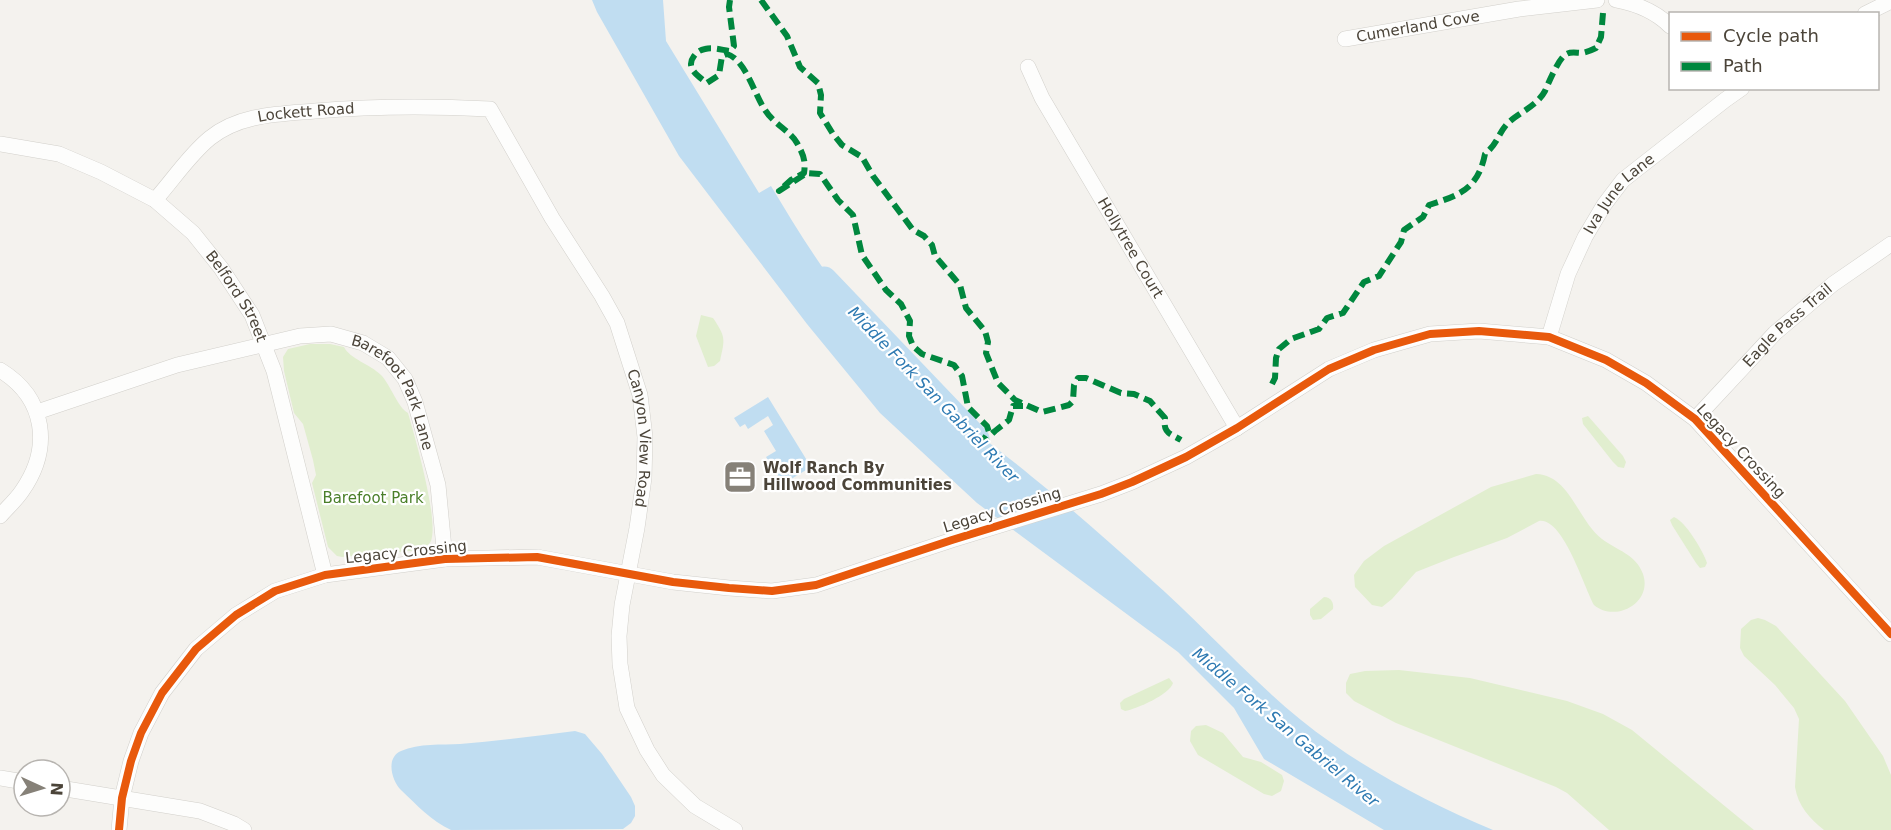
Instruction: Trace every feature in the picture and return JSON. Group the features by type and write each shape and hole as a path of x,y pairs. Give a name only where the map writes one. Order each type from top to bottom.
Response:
{"street":[{"name":"Cumerland Cove","path":"1345,39 1519,9 1597,0"},
{"path":"1616,0 1652,11 1669,24"},
{"path":"1869,12 1891,2"},
{"name":"Hollytree Court","path":"1028,67 1042,98 1237,428"},
{"name":"Iva June Lane","path":"1550,337 1568,274 1585,237 1604,205 1623,180 1720,94 1735,90"},
{"name":"Lockett Road","path":"155,200 193,154 211,138 232,124 263,115 358,107 424,105 490,109"},
{"name":"Canyon View Road","path":"490,109 552,218 603,296 617,323 640,395 645,437 644,478 619,636 620,664 627,708 647,750 663,775 694,806 735,830"},
{"name":"Belford Street","path":"0,144 59,154 101,172 155,200 194,233 221,268 252,315 265,344 274,371 324,575"},
{"name":"Eagle Pass Trail","path":"1695,419 1775,333 1833,284 1891,244"},
{"name":"Legacy Crossing","path":"119,830 122,798 131,761 141,733 162,693 196,650 236,615 275,591 324,575 445,559 537,557 673,582 772,591 816,585 1101,494 1186,457 1237,428 1329,369 1374,350 1430,334 1479,331 1550,337 1606,360 1646,383 1695,419 1891,634"},
{"name":"Barefoot Park Lane","path":"37,412 177,365 300,336 331,334 363,343 388,358 405,380 415,402 438,485 445,559"},
{"path":"0,370 13,378 24,390 37,412 41,445 35,468 22,492 0,516"},
{"path":"72,790 200,811 244,830"}],"green space":[{"path":"701,315 713,318 722,334 720,361 714,366 708,367 696,336"},
{"name":"Barefoot Park","path":"310,344 344,347 351,355 381,375 408,413 425,478 432,516 431,541 420,550 342,557 337,556 328,547 312,483 316,475 313,460 303,424 294,413 284,371 283,357 288,349"},
{"path":"1588,416 1623,456 1626,462 1624,468 1618,467 1613,462 1583,424 1582,418"},
{"path":"1536,474 1548,476 1557,482 1573,500 1594,531 1602,539 1631,557 1640,567 1645,584 1643,594 1630,607 1612,612 1594,605 1564,541 1548,523 1539,521 1507,538 1416,572 1382,607 1372,605 1355,587 1354,575 1364,561 1384,546 1491,487"},
{"path":"1674,517 1684,525 1698,544 1707,563 1705,567 1700,568 1696,563 1672,525 1670,520"},
{"path":"1324,597 1332,601 1333,609 1321,619 1313,620 1310,609"},
{"path":"1758,618 1776,626 1845,701 1883,756 1891,775 1891,830 1824,830 1809,817 1802,806 1795,787 1799,719 1794,708 1775,685 1744,656 1740,648 1741,629 1751,620"},
{"path":"1399,670 1470,678 1567,701 1603,714 1632,730 1754,830 1609,830 1567,793 1556,787 1396,723 1354,701 1346,693 1346,683 1350,674"},
{"path":"1169,678 1173,683 1171,687 1160,696 1130,710 1121,709 1120,703 1124,699"},
{"path":"1206,725 1223,733 1243,757 1261,762 1282,775 1284,781 1281,791 1272,796 1264,794 1198,755 1190,741 1191,731 1196,726"}],"water":[{"path":"592,0 663,0 666,41 759,193 771,186 842,295 883,346 928,393 1104,538 1301,720 1346,753 1393,782 1493,830 1384,830 1264,759 1234,708 1178,652 977,503 880,413 807,324 679,156"},
{"path":"768,397 811,467 783,484 766,457 776,451 764,431 773,425 768,416 748,429 745,424 740,427 734,418"},
{"path":"575,731 585,734 602,754 631,797 635,806 635,816 631,823 623,829 451,830 419,807 401,790 393,776 393,759 396,754 408,748"}],"waterway":[{"name":"Middle Fork San Gabriel River","path":"824,280 976,439"}],"marked path":[{"path":"730,0 734,46 730,51 711,48 700,51 692,60 692,68 707,83 719,75 722,56 727,54 734,57 744,70 768,115 794,139 804,157 804,173 791,180 779,191 807,173 820,174 838,200 853,215 862,255 886,290 901,304 910,321 909,336 913,346 922,354 954,365 962,376 968,407 987,426 989,432 977,448 1009,420 1013,406 1023,406"},
{"path":"761,0 787,36 800,67 818,83 821,95 820,113 833,134 842,145 862,157 873,176 913,230 924,236 932,245 935,256 960,285 966,308 985,331 988,342 986,353 998,383 1015,400 1042,412 1069,405 1073,401 1074,385 1078,378 1086,378 1121,393 1134,394 1150,401 1165,418 1165,427 1168,432 1181,440"},
{"path":"1272,384 1279,349 1291,339 1319,329 1327,318 1343,313 1364,282 1379,276 1401,242 1404,230 1423,217 1429,205 1458,194 1472,183 1478,175 1485,154 1507,124 1542,96 1562,58 1569,53 1582,53 1596,48 1601,37 1603,13"}],"cycle path":[{"path":"119,830 122,798 131,761 141,733 162,693 196,649 236,615 275,591 325,575 445,559 537,557 673,582 729,588 772,591 816,585 1101,494 1132,482 1186,457 1237,428 1329,369 1374,350 1430,334 1479,331 1549,337 1606,360 1646,383 1695,419 1891,634"}],"place":[{"name":"Wolf Ranch By Hillwood Communities","path":"740,477"}]}
